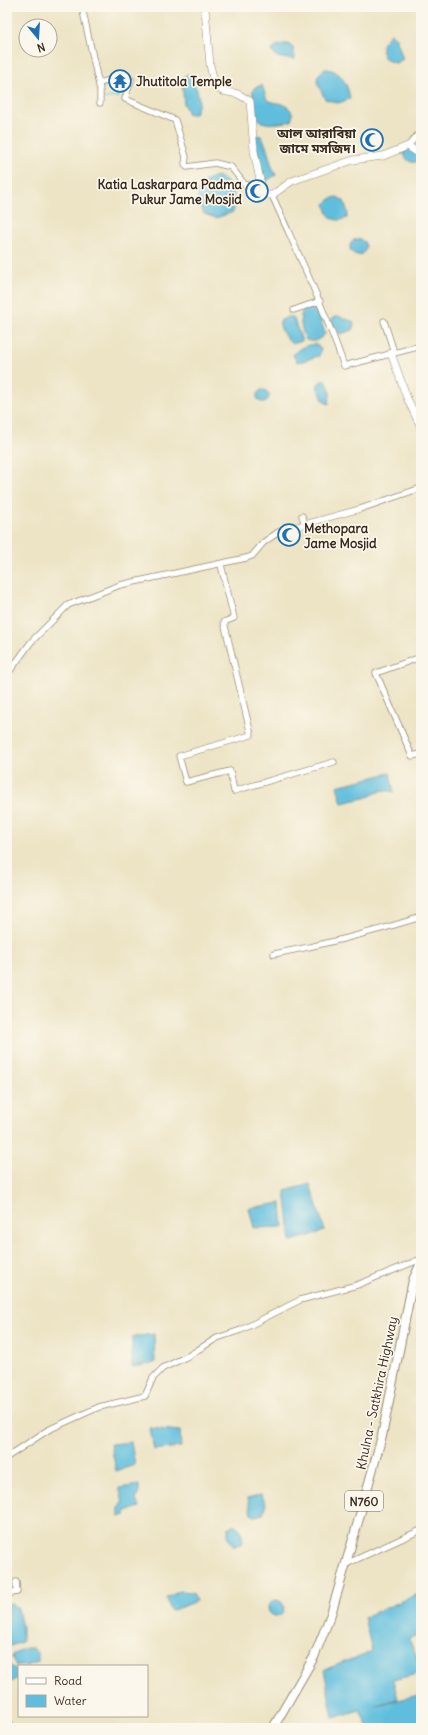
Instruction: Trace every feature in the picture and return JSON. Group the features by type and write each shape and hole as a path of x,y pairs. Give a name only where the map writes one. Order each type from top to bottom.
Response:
{"highway":[{"name":"Khulna - Satkhira Highway","path":"273,1728 314,1657 331,1614 382,1436 413,1280 421,1263"}],"main road":[{"path":"205,9 210,65 215,86 222,91 238,94 250,101 252,131 263,195 272,195 292,181 353,160 383,156 408,146 421,155"},
{"path":"392,353 407,398 421,427"}],"street":[{"path":"82,7 99,83 100,103"},
{"path":"99,83 126,76 131,80 125,100 175,120 186,157 185,164 187,167 215,163 231,167 245,185 261,185"},
{"path":"408,146 421,131"},
{"path":"272,195 320,302 344,366 421,346"},
{"path":"294,310 320,302"},
{"path":"384,320 392,353"},
{"path":"7,675 31,642 68,605 120,585 221,565 252,556 264,542 280,531 360,509 421,488"},
{"path":"302,516 305,524"},
{"path":"221,565 234,618 224,622 251,734 179,756 186,782 230,771 234,791 334,762"},
{"path":"421,656 376,673 412,756 421,754"},
{"path":"274,954 322,945 361,935 418,918 421,914"},
{"path":"7,1457 48,1430 99,1407 145,1396 153,1378 163,1368 188,1356 217,1338 241,1330 300,1300 357,1285 421,1259"},
{"path":"346,1564 416,1534 421,1530"},
{"path":"7,1594 17,1592 16,1582"},
{"path":"7,1719 13,1728"}],"water":[{"path":"391,34 396,38 403,59 396,63 385,59 382,53 383,42"},
{"path":"282,44 288,44 293,48 295,59 282,58 274,54 272,51 275,47"},
{"path":"325,69 335,72 343,79 348,88 350,99 338,103 325,99 317,82 318,75"},
{"path":"189,74 197,89 199,98 199,103 195,114 188,114 184,105 182,79"},
{"path":"262,85 267,100 288,107 293,114 291,121 266,123 257,118 255,114 253,93 254,88"},
{"path":"255,136 261,136 264,141 276,175 268,180 262,180"},
{"path":"414,146 421,152 421,160 412,162 407,160 403,151"},
{"path":"217,176 225,180 228,184 233,196 234,209 233,212 216,218 204,214 200,207 197,195 200,186 204,182"},
{"path":"337,197 344,201 348,213 347,218 338,220 332,218 328,213 325,204 330,199"},
{"path":"358,239 364,241 366,247 364,253 358,255 352,253 350,247 352,241"},
{"path":"311,307 319,314 325,334 314,341 306,340 301,320 304,309"},
{"path":"338,316 354,322 353,330 340,334 331,322 333,318"},
{"path":"287,317 293,317 302,341 292,344 283,334 280,321"},
{"path":"315,344 321,349 319,356 297,362 293,355 297,350 308,345"},
{"path":"321,381 325,381 329,386 329,404 324,402 317,386"},
{"path":"261,390 265,390 269,396 265,402 261,402 257,398 257,394"},
{"path":"390,773 394,792 382,790 368,797 342,803 337,786"},
{"path":"310,1184 325,1231 291,1241 285,1191"},
{"path":"281,1203 283,1227 254,1228 249,1208"},
{"path":"154,1334 155,1363 132,1367 132,1337"},
{"path":"150,1428 180,1431 181,1447 154,1450"},
{"path":"131,1442 135,1465 116,1471 111,1444"},
{"path":"139,1485 139,1492 136,1500 140,1507 126,1511 126,1515 119,1517 119,1507 123,1501 119,1488"},
{"path":"261,1494 266,1504 263,1514 255,1516 251,1514 248,1498"},
{"path":"235,1525 241,1530 243,1543 234,1546 228,1537 228,1528"},
{"path":"180,1591 193,1592 196,1601 171,1611 166,1598"},
{"path":"421,1593 421,1633 409,1639 421,1667 421,1673 393,1680 398,1699 373,1706 419,1695 421,1697 421,1728 368,1728 360,1710 333,1718 324,1670 372,1651 364,1617"},
{"path":"273,1600 279,1600 284,1605 282,1614 279,1616 273,1616 268,1611 268,1605"},
{"path":"11,1603 18,1608 22,1628 22,1642 7,1647 7,1604"},
{"path":"26,1648 33,1648 38,1654 38,1662 30,1665 16,1666 12,1657 14,1653"},
{"path":"7,1665 11,1666 18,1672 18,1678 7,1685"}],"waterway":[{"path":"101,86 113,85 118,97 102,98"}],"place":[{"name":"Jhutitola Temple","path":"120,81"},
{"name":"আল আরাবিয়া জামে মসজিদ।","path":"372,140"},
{"name":"Katia Laskarpara Padma Pukur Jame Mosjid","path":"257,191"},
{"name":"Methopara Jame Mosjid","path":"289,535"}]}
